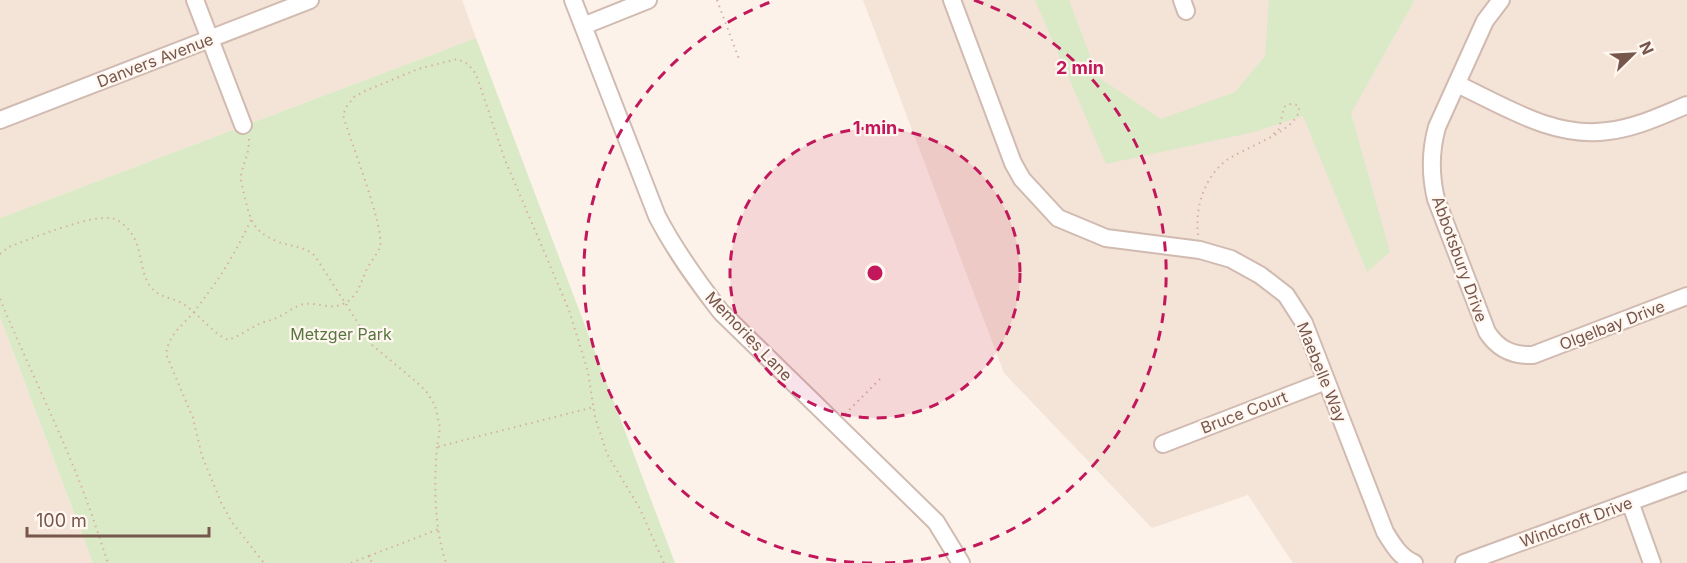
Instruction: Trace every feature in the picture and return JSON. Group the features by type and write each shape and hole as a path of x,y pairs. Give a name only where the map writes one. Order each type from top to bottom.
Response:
{"street":[{"path":"195,0 243,125"},
{"name":"Danvers Avenue","path":"0,120 310,0"},
{"name":"Memories Lane","path":"573,0 657,216 691,274 721,312 936,522 961,563"},
{"path":"583,26 648,0"},
{"name":"Maebelle Way","path":"952,0 1013,163 1022,179 1058,218 1106,238 1200,250 1231,259 1260,275 1286,295 1304,323 1385,532 1395,548 1414,563"},
{"name":"Abbotsbury Drive","path":"1501,0 1485,21 1437,127 1431,163 1432,182 1436,199 1487,332 1493,342 1510,353 1521,356 1537,354"},
{"path":"1457,84 1535,121 1567,130 1608,131 1630,127 1687,105"},
{"name":"Olgelbay Drive","path":"1537,354 1687,296"},
{"name":"Bruce Court","path":"1163,444 1326,381"},
{"name":"Windcroft Drive","path":"1464,563 1687,481"},
{"path":"1630,502 1652,563"}],"path":[{"path":"717,0 739,59"},
{"path":"0,254 9,247 86,221 101,218 114,219 127,227 137,243 149,284 158,295 181,303 218,335 228,340 242,335 261,323 276,319 299,305 309,303 327,306 341,305 357,293 365,272 380,248 380,236 374,210 344,121 346,106 354,97 365,91 418,69 457,58 468,64 476,74 506,160 559,283 585,363 600,434 607,454 639,507 664,563"},
{"path":"1198,241 1196,221 1198,206 1212,176 1223,163 1239,152 1271,136 1287,128 1298,117 1300,110 1298,105 1289,104 1284,107 1279,129 1271,136"},
{"path":"243,125 249,139 249,149 241,178 251,220 256,228 262,234 278,242 307,248 315,256 346,302 372,345 413,379 435,405 440,428 435,470 439,529 441,549 446,563"},
{"path":"251,220 238,247 193,313 175,330 166,354 194,418 202,456 221,502 231,521 264,563"},
{"path":"0,299 19,347 73,466 108,563"},
{"path":"847,412 881,378"},
{"path":"437,447 594,407"},
{"path":"351,563 439,529"},
{"path":"369,556 372,563"}],"shaded area":[{"path":"0,0 462,0 476,38 0,218"},
{"path":"863,0 1334,0 1351,112 1415,0 1687,0 1687,563 1293,563 1248,495 1152,528 1004,373"},
{"path":"0,317 93,563 0,563"}],"green space":[{"path":"1035,0 1069,0 1098,77 1161,119 1235,92 1265,56 1269,0 1415,0 1351,113 1390,252 1367,272 1303,116 1254,132 1106,164"},
{"name":"Metzger Park","path":"476,38 675,563 93,563 0,317 0,218"}]}
